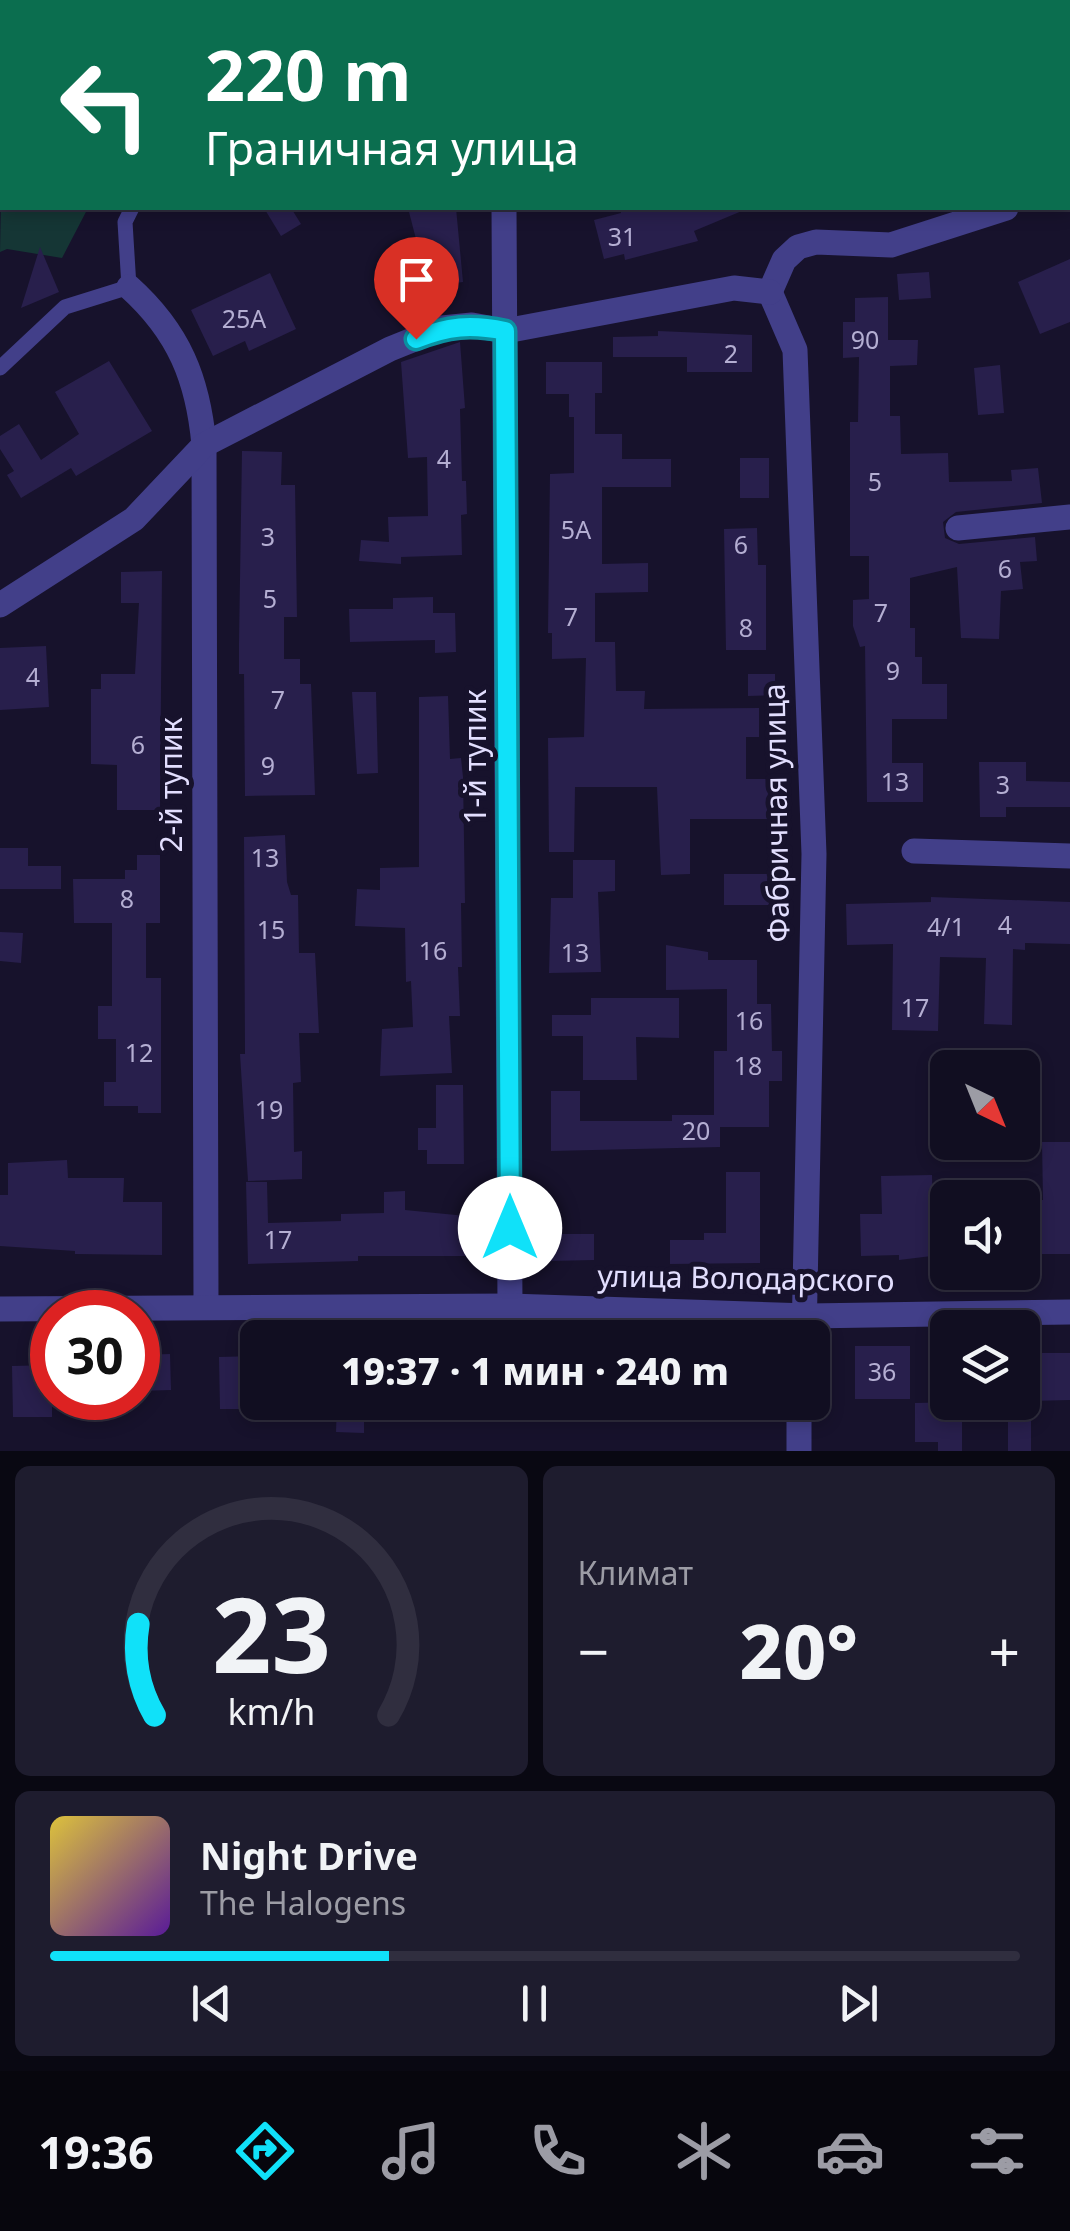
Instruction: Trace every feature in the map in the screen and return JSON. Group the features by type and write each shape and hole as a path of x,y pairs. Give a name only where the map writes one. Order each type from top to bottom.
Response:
{"street":[{"name":"1-й тупик","path":"504,210 508,289 505,331 510,1306"},
{"path":"0,604 134,520 204,445 390,349 442,328 472,324 505,331 734,288 770,292 784,260 798,247 816,242 891,246 1000,210"},
{"name":"2-й тупик","path":"129,286 155,310 190,366 200,402 204,445 206,1307"},
{"name":"Фабричная улица","path":"770,292 794,350 814,854 806,1320"},
{"path":"958,528 1070,518"},
{"path":"914,851 1070,856"},
{"name":"улица Володарского","path":"0,1309 510,1306 707,1320"},
{"name":"улица Володарского","path":"830,1326 1070,1312"},
{"path":"799,1420 799,1451"}],"lane":[{"path":"0,368 65,307 129,286 124,222 131,210"}],"green space":[{"path":"1,210 87,210 62,258 7,249 0,252"}],"building":[{"path":"265,210 292,210 301,224 281,236"},
{"path":"409,210 456,210 463,282 433,286 434,296 413,299 407,244 417,243"},
{"path":"620,210 744,210 694,231 698,241 625,260 624,254 604,259 594,220 621,213"},
{"path":"40,247 59,292 21,308"},
{"path":"1070,259 1070,322 1040,334 1018,282"},
{"path":"929,272 931,298 899,300 897,274"},
{"path":"270,273 296,329 249,351 245,341 213,356 191,310"},
{"path":"888,297 888,340 918,340 917,365 890,366 890,416 900,416 901,454 948,453 949,482 1012,481 1011,470 1038,468 1042,503 956,512 943,522 945,538 959,544 1035,537 1037,561 1020,562 1023,589 1001,591 999,639 961,638 957,567 910,578 910,628 915,628 915,657 922,657 922,684 947,684 947,719 892,719 892,763 923,763 923,802 867,802 865,646 860,647 853,626 853,600 869,599 869,556 850,556 850,422 858,422 859,357 843,358 843,322 855,322 855,298"},
{"path":"658,331 752,335 752,372 687,372 687,357 613,357 613,337 658,336"},
{"path":"460,342 465,408 460,409 462,481 466,481 467,514 461,515 462,555 401,557 401,564 359,561 361,540 389,542 388,517 428,516 427,457 408,458 401,362"},
{"path":"109,361 152,431 76,476 71,468 21,498 7,475 14,471 0,449 0,436 19,424 41,460 79,434 55,392"},
{"path":"546,362 602,362 602,393 595,393 595,434 622,434 622,459 671,459 671,487 602,487 602,564 648,563 648,592 595,593 595,642 615,642 616,691 645,691 644,709 759,708 759,737 746,737 746,779 769,779 769,819 690,819 690,874 661,875 657,787 575,787 574,852 549,852 548,738 584,737 586,658 552,659 552,633 548,633 550,474 574,473 574,417 569,417 569,394 546,394"},
{"path":"1000,365 1004,413 978,415 974,368"},
{"path":"242,451 282,452 281,485 295,485 297,617 284,617 284,659 300,659 300,684 311,684 315,795 245,796 244,674 239,674"},
{"path":"740,458 769,458 769,498 740,498"},
{"path":"757,528 758,565 766,565 766,650 726,650 724,529"},
{"path":"162,571 160,810 117,810 117,765 91,764 91,689 101,689 101,674 135,674 139,603 121,603 121,572"},
{"path":"433,597 433,613 455,613 456,652 435,653 435,640 350,642 349,609 393,609 393,598"},
{"path":"46,646 49,707 0,710 0,648"},
{"path":"748,674 775,674 775,695 748,696"},
{"path":"352,692 376,692 378,773 357,774"},
{"path":"448,696 450,759 461,758 463,777 465,903 461,903 462,967 458,967 460,1016 449,1016 452,1073 380,1076 382,1029 413,1027 411,981 406,982 405,928 355,926 357,889 380,890 380,868 419,867 419,697"},
{"path":"979,762 1026,762 1026,781 1070,782 1070,807 1006,807 1006,817 980,817"},
{"path":"285,835 287,882 291,895 298,895 299,953 315,953 319,1033 299,1033 301,1082 293,1083 294,1152 302,1151 302,1179 248,1181 240,1054 245,1054 244,837"},
{"path":"0,848 28,848 28,866 61,866 61,889 0,889"},
{"path":"137,855 160,855 160,923 146,923 146,978 161,978 161,1113 138,1113 138,1106 104,1106 104,1082 116,1082 116,1039 98,1039 98,1006 112,1006 112,923 74,923 73,879 125,879 125,870 137,870"},
{"path":"573,860 615,860 615,891 598,892 601,972 549,973 551,898 573,898"},
{"path":"724,874 770,874 770,905 724,905"},
{"path":"931,897 1070,902 1070,944 1025,943 1025,950 1013,949 1012,1025 984,1024 986,958 940,957 938,1031 892,1030 893,944 847,945 846,904 931,902"},
{"path":"0,932 23,933 21,963 0,961"},
{"path":"666,945 708,952 708,960 757,960 757,1004 771,1004 772,1051 782,1051 782,1081 769,1081 769,1127 720,1127 720,1147 551,1151 551,1091 580,1091 580,1121 672,1121 672,1115 714,1115 714,1051 727,1051 727,989 666,990"},
{"path":"591,998 679,998 679,1038 636,1037 637,1080 583,1080 583,1036 552,1036 552,1015 591,1015"},
{"path":"436,1085 463,1085 464,1164 427,1164 427,1150 418,1150 418,1128 436,1128"},
{"path":"1042,1142 1070,1142 1070,1254 1040,1254"},
{"path":"67,1160 68,1178 124,1178 123,1202 162,1202 162,1255 75,1254 0,1246 0,1195 8,1195 8,1163"},
{"path":"726,1172 760,1172 760,1263 670,1264 670,1240 704,1240 704,1233 726,1233"},
{"path":"932,1175 930,1256 899,1260 899,1255 861,1256 860,1214 882,1214 881,1176"},
{"path":"246,1182 267,1182 268,1223 341,1221 341,1214 384,1213 384,1192 405,1191 405,1210 466,1216 466,1256 358,1256 358,1261 248,1264"},
{"path":"550,1234 594,1234 594,1260 550,1261"},
{"path":"855,1346 910,1346 910,1399 855,1399"},
{"path":"1040,1353 1070,1353 1070,1400 1040,1401"},
{"path":"160,1354 170,1354 171,1390 160,1390"},
{"path":"240,1356 240,1409 220,1409 219,1357"},
{"path":"12,1366 30,1366 30,1417 13,1417"},
{"path":"915,1403 930,1403 930,1420 962,1420 962,1451 938,1451 938,1442 915,1442"},
{"path":"336,1420 364,1420 364,1433 336,1432"},
{"path":"1008,1420 1031,1420 1031,1451 1008,1451"}],"route":[{"path":"416,339 442,328 472,324 505,331 510,1228"}]}
